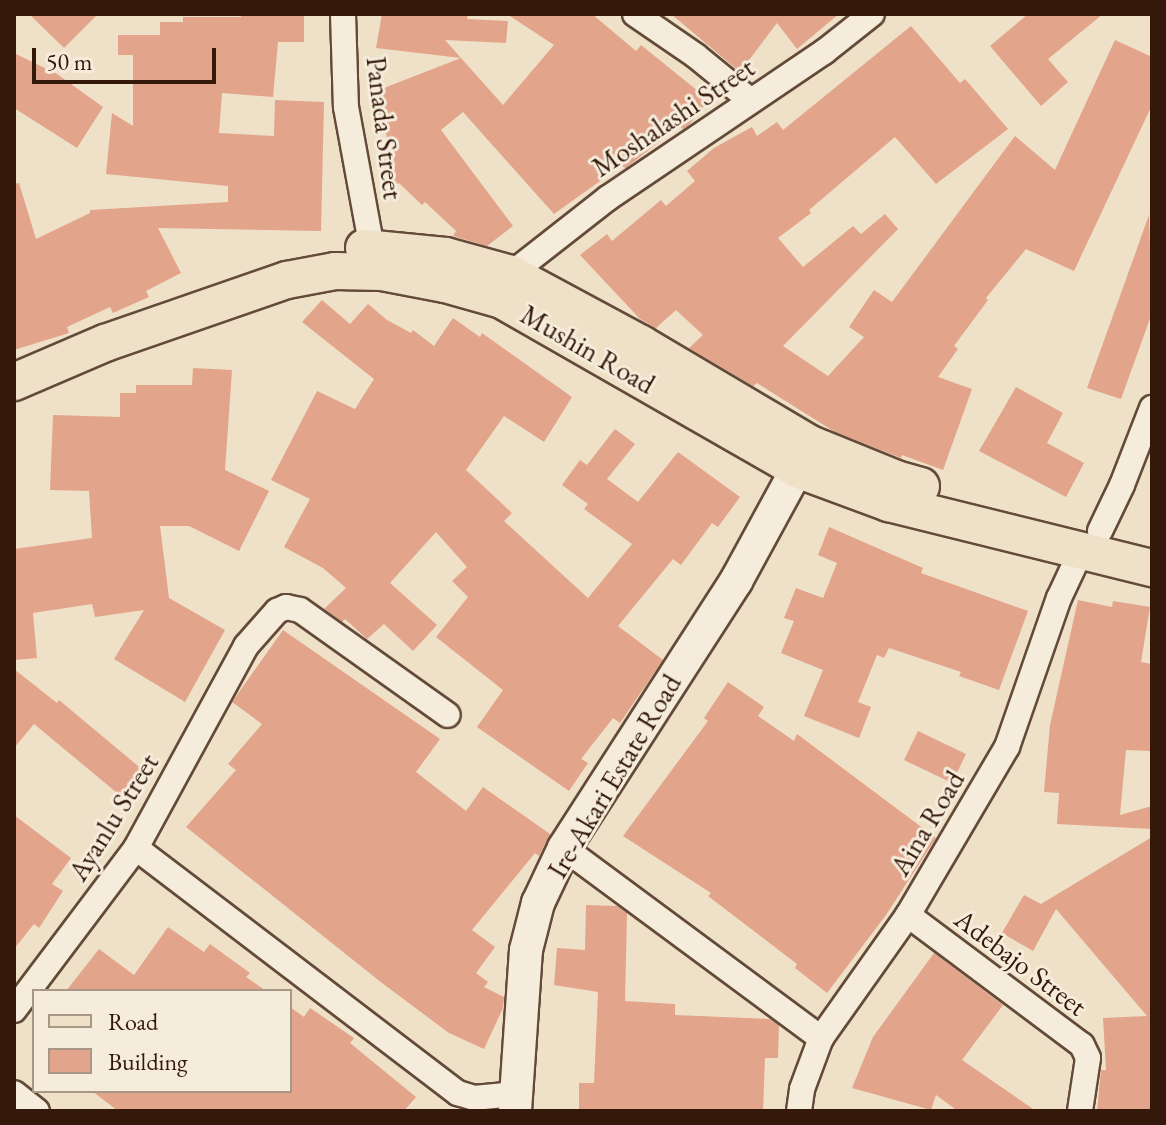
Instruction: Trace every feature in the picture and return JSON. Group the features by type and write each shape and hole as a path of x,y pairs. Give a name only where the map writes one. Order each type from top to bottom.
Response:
{"main road":[{"name":"Mushin Road","path":"14,354 208,280 285,256 335,248 446,256 511,274 641,344 810,444 896,479 1090,541 1152,568"},
{"name":"Mushin Road","path":"14,382 105,343 287,280 335,271 382,272 445,284 502,300 797,469 889,503 1090,541 1152,542"}],"street":[{"name":"Panada Street","path":"343,14 346,107 372,249"},
{"path":"635,14 696,56 750,100"},
{"name":"Moshalashi Street","path":"511,274 608,198 824,52 872,14"},
{"name":"Aina Road","path":"799,1111 802,1089 821,1038 908,915 1007,747 1059,598 1122,485 1152,408"},
{"name":"Ire-Akari Estate Road","path":"515,1103 526,950 538,903 564,848 736,581 797,469"},
{"name":"Ayanlu Street","path":"14,1010 136,848 246,646 277,611 286,607 300,610 448,715"},
{"path":"136,848 458,1093 515,1103"},
{"path":"564,848 821,1038"},
{"name":"Adebajo Street","path":"908,915 1082,1045 1088,1058 1080,1111"},
{"path":"14,1093 37,1111"}],"building":[{"path":"29,14 98,14 64,48"},
{"path":"241,14 304,14 304,42 278,42 273,97 222,93 219,133 274,136 275,100 324,102 321,231 158,228 181,273 146,291 149,297 113,313 110,307 67,327 69,333 14,350 14,184 19,183 36,239 90,213 90,210 228,202 228,186 106,174 112,113 133,126 133,55 118,55 118,35 160,35 160,22 183,22 183,17 241,17"},
{"path":"382,14 468,14 467,19 508,21 506,43 445,40 461,58 376,48"},
{"path":"507,14 592,14 636,51 641,45 709,100 688,126 683,129 679,126 626,168 621,166 554,214 463,112 441,130 513,226 487,246 453,236 456,231 425,202 422,205 399,183 392,186 379,156 392,150 371,93 461,58 503,105 554,45"},
{"path":"671,14 839,14 797,49 777,23 740,72"},
{"path":"1028,14 1103,14 1048,59 1068,82 1041,106 990,46"},
{"path":"911,26 960,83 965,79 1008,129 936,184 895,137 809,210 811,213 778,238 803,267 853,226 861,234 885,214 898,229 783,346 828,376 864,337 849,327 874,290 892,302 1015,136 1055,170 1115,40 1152,57 1152,105 1074,271 1026,249 986,298 988,300 954,346 958,349 938,377 972,389 943,470 902,455 901,458 835,432 757,383 753,386 689,348 703,335 676,310 656,328 640,319 580,255 607,234 612,241 661,200 666,206 695,181 687,171 714,148 752,127 757,136 777,122 783,130"},
{"path":"14,53 57,74 103,107 77,148 14,108"},
{"path":"1149,215 1152,313 1121,399 1087,388"},
{"path":"322,300 350,324 368,304 387,320 411,333 413,330 434,346 453,318 480,337 482,333 572,397 544,442 504,416 466,470 512,513 504,521 588,598 632,544 584,509 588,504 562,485 580,460 587,465 615,429 635,444 607,479 638,502 678,452 740,497 718,527 712,523 681,565 673,559 618,626 663,660 620,723 613,718 581,759 588,763 569,791 477,727 503,690 436,637 468,597 452,581 467,567 436,532 390,583 437,625 413,651 384,624 367,639 345,619 342,622 324,609 346,588 323,568 284,547 310,499 271,480 317,391 355,409 374,379 302,322"},
{"path":"193,368 232,370 225,470 269,491 239,551 189,526 160,526 169,598 225,630 185,702 114,659 144,610 95,617 92,604 33,613 37,658 14,660 14,549 92,538 89,491 50,490 53,415 120,417 120,393 136,393 136,385 192,385"},
{"path":"1016,387 1063,413 1047,443 1084,463 1066,497 979,451"},
{"path":"829,527 923,568 921,573 1028,611 999,690 959,676 961,672 889,648 884,658 877,655 858,702 871,707 859,738 804,716 823,670 781,653 794,621 784,618 796,588 823,598 837,563 818,555"},
{"path":"1078,600 1112,607 1113,601 1150,607 1141,662 1152,664 1151,751 1126,750 1120,815 1152,806 1152,829 1057,824 1059,793 1044,792 1050,725"},
{"path":"283,630 440,739 416,772 466,811 483,787 550,834 539,856 535,853 472,930 495,947 476,973 488,982 484,987 504,997 503,1008 484,1049 449,1033 186,827 236,770 228,764 262,724 232,702"},
{"path":"14,669 57,703 59,700 144,771 122,797 34,724 14,748"},
{"path":"728,682 764,707 758,716 794,741 797,734 936,838 886,915 827,993 795,968 797,964 708,896 711,893 623,836 708,721 704,718"},
{"path":"918,731 966,754 952,783 904,760"},
{"path":"14,815 71,858 52,884 63,891 39,928 34,924 14,949"},
{"path":"1152,837 1152,1111 1097,1111 1101,1070 1106,1070 1103,1018 1147,1016 1056,909 1033,951 1002,933 1024,895 1041,904"},
{"path":"586,905 617,906 627,913 625,1001 675,1004 675,1015 770,1019 779,1025 778,1058 765,1058 763,1111 579,1111 579,1083 594,1083 598,992 554,985 557,948 585,950"},
{"path":"168,927 204,952 210,944 250,973 246,977 263,989 68,989 99,949 134,975"},
{"path":"934,953 1003,1005 962,1060 1036,1111 958,1111 936,1095 931,1110 852,1088 873,1037"},
{"path":"292,1008 304,1017 310,1008 354,1038 350,1043 416,1097 404,1111 118,1111 95,1093 292,1093"}]}
